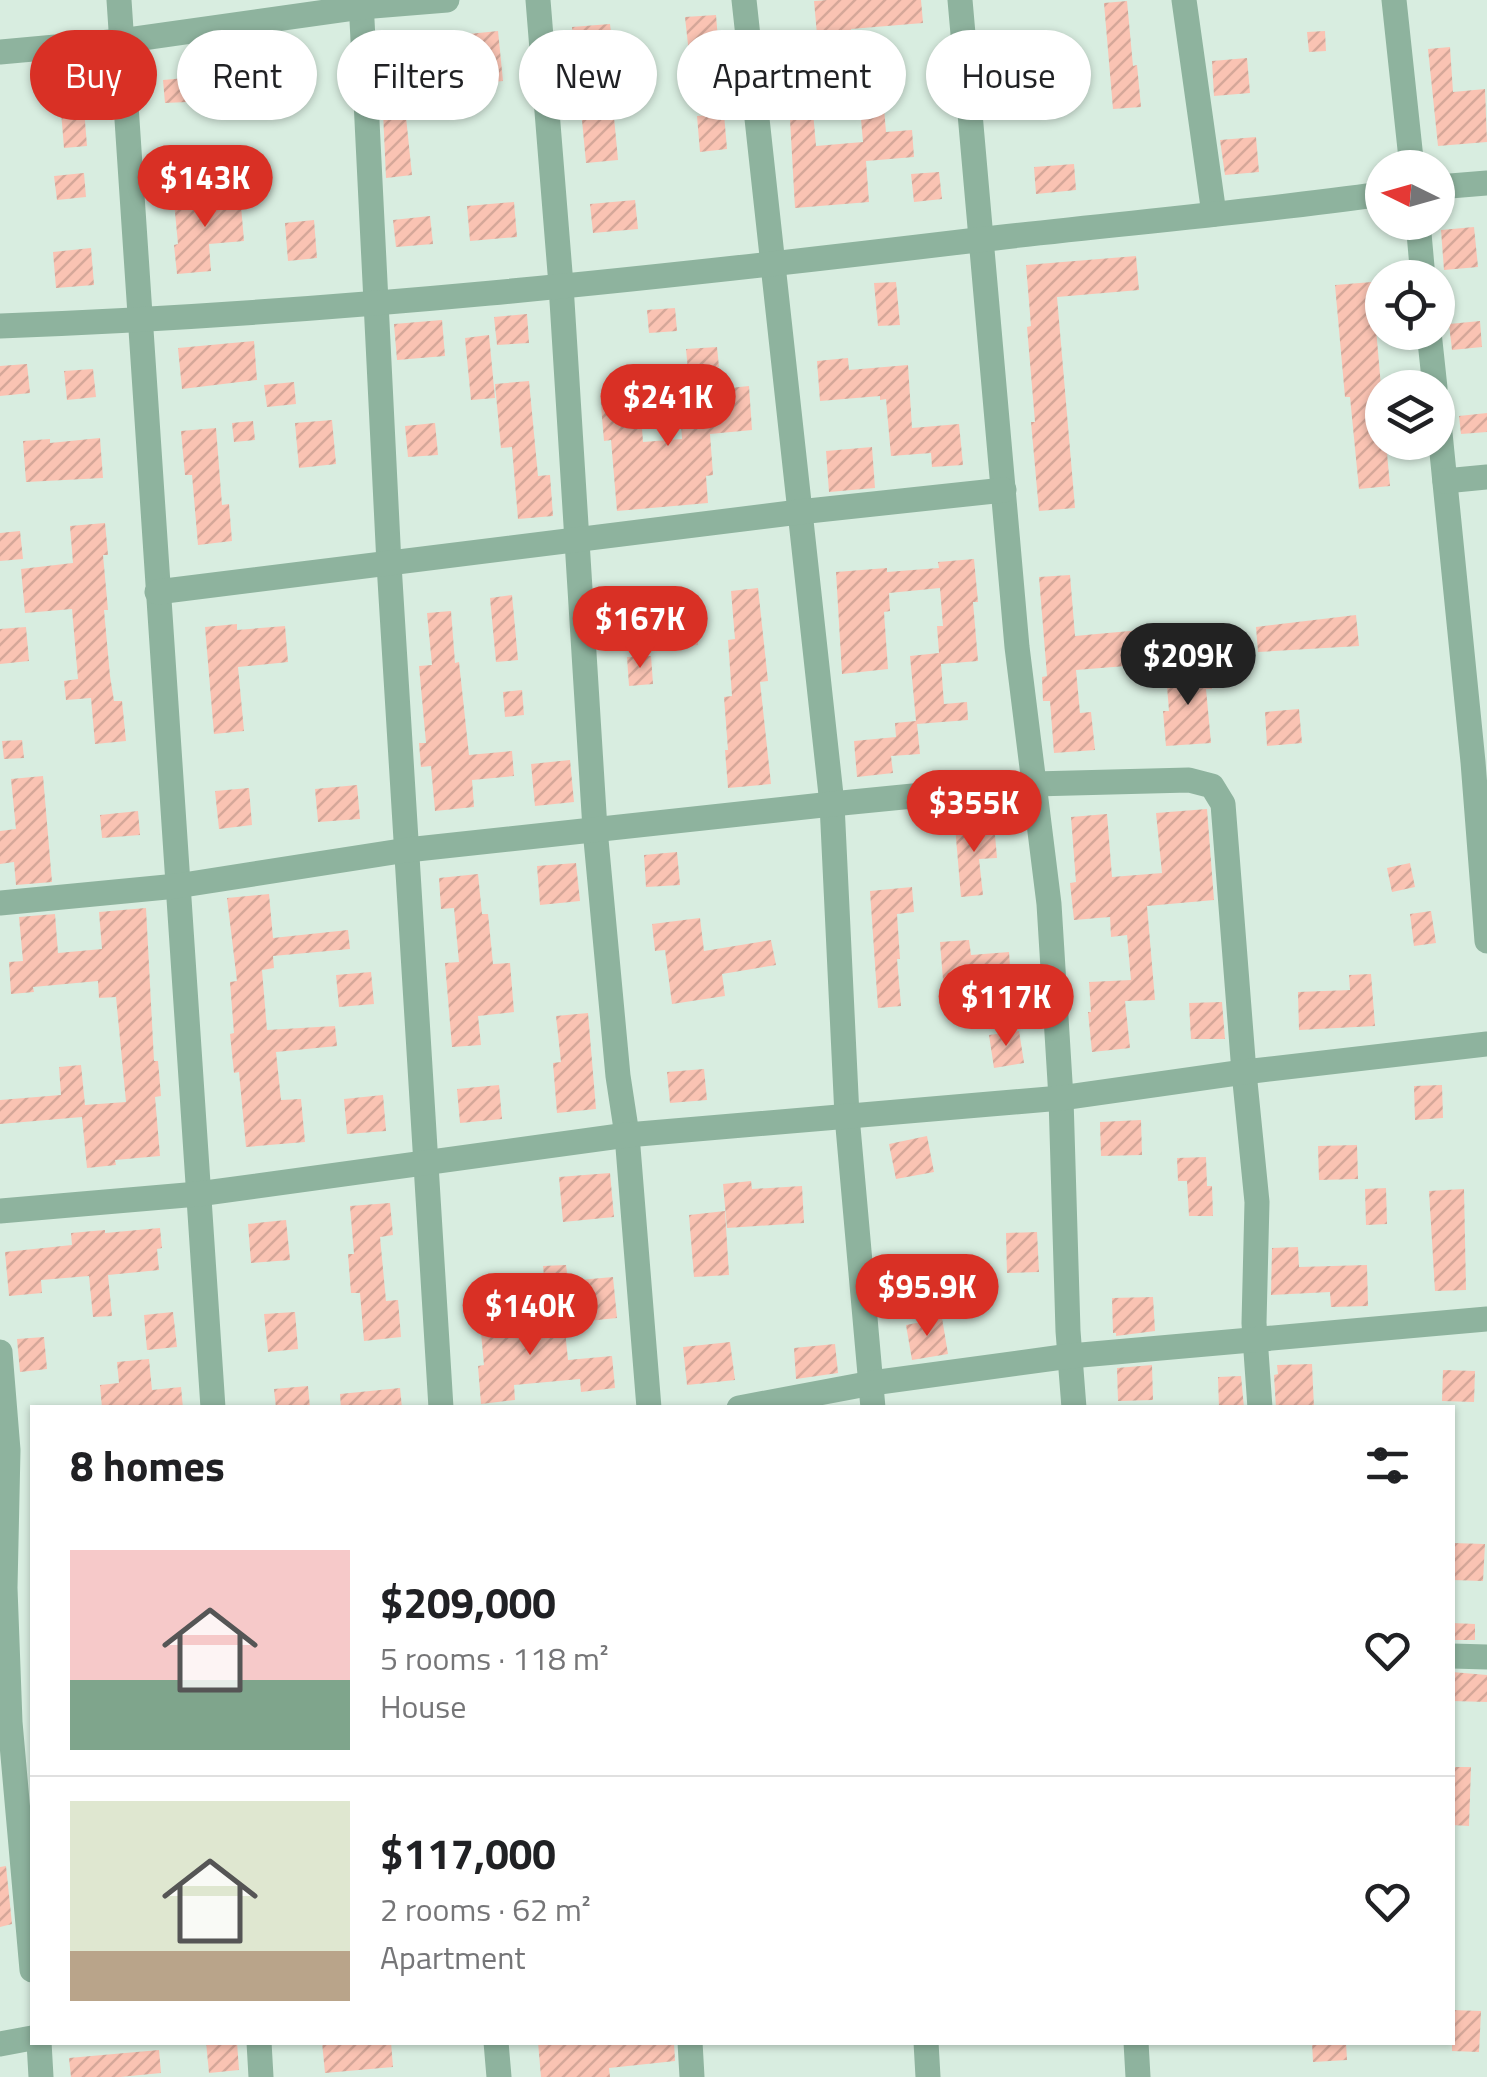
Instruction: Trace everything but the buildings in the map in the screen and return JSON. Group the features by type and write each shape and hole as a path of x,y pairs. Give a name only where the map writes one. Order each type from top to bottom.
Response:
{"street":[{"path":"119,0 120,30"},
{"path":"157,35 307,8 447,0"},
{"path":"538,0 561,285 595,829 627,1135 649,1405"},
{"path":"744,0 832,804 847,1116 872,1395"},
{"path":"960,0 1017,646 1049,904 1074,1405"},
{"path":"1184,0 1214,214"},
{"path":"1394,0 1410,150"},
{"path":"361,4 389,564 442,1405"},
{"path":"0,52 30,49"},
{"path":"126,120 214,1405"},
{"path":"1455,186 1487,183"},
{"path":"0,326 139,321 375,303 772,264 1365,196"},
{"path":"1442,460 1480,761 1487,941"},
{"path":"1444,481 1487,477"},
{"path":"158,592 1004,490"},
{"path":"0,903 177,886 407,850 1034,784 1189,780 1212,786 1222,804 1257,1202 1260,1405"},
{"path":"0,1211 198,1194 627,1135 1061,1098 1487,1044"},
{"path":"770,1405 872,1395 1070,1356 1487,1319"},
{"path":"0,1352 13,1503 5,1588 10,1722 30,1947"},
{"path":"1455,1656 1487,1657"},
{"path":"0,2044 30,2041"},
{"path":"37,2045 41,2077"},
{"path":"259,2045 262,2077"},
{"path":"496,2045 499,2077"},
{"path":"690,2045 692,2077"},
{"path":"926,2045 928,2077"},
{"path":"1136,2045 1138,2077"}]}
